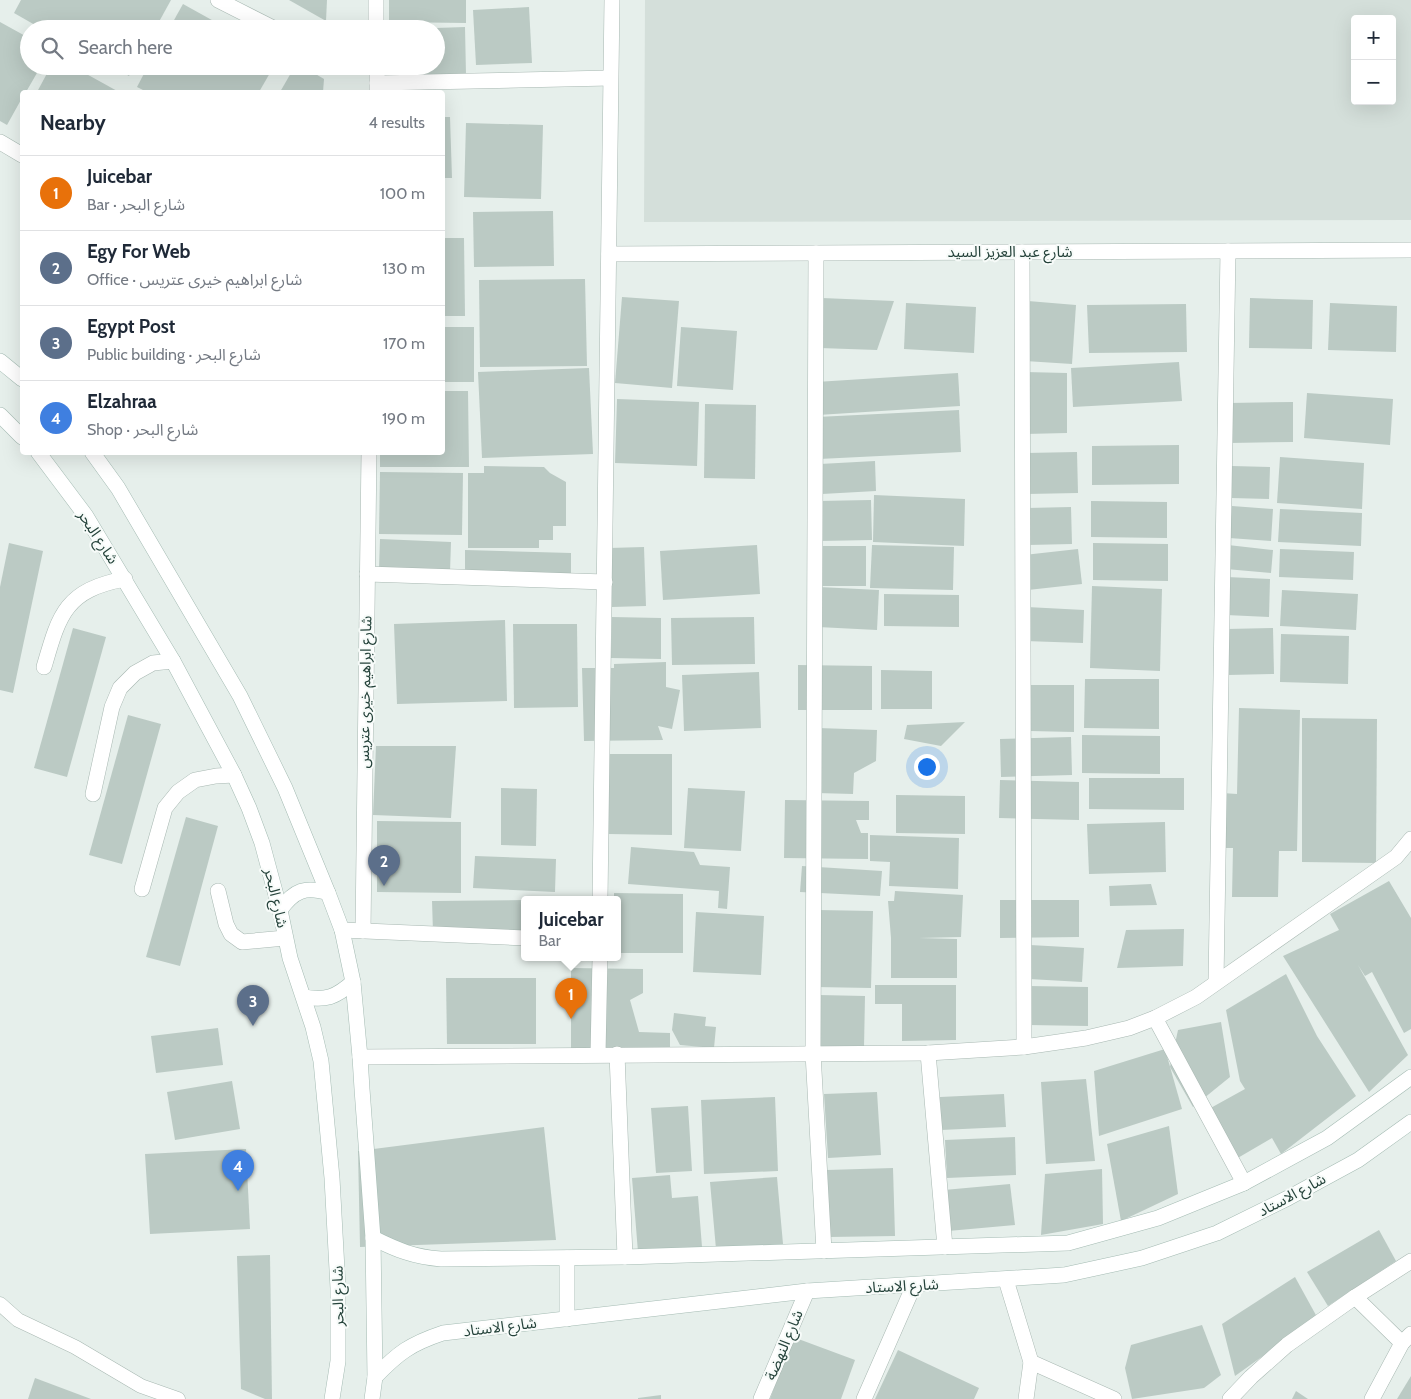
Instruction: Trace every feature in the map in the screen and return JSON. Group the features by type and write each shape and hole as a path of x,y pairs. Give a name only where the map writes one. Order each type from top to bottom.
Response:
{"street":[{"path":"218,0 257,20"},
{"path":"376,0 376,20"},
{"path":"600,896 612,0"},
{"path":"377,75 377,88 610,78"},
{"path":"0,142 20,154"},
{"name":"شارع عبد العزيز السيد","path":"609,254 1411,250"},
{"path":"1216,982 1228,251"},
{"path":"1022,252 1024,1048"},
{"path":"816,253 813,1053 824,1251"},
{"path":"0,361 20,377"},
{"path":"0,415 20,435"},
{"name":"شارع البحر","path":"40,455 86,516 173,661 234,775 262,843 280,910 285,938 322,1061 332,1178 338,1288 338,1361 332,1399"},
{"path":"94,455 118,488 240,696 284,788 342,930 352,982 360,1057 373,1238 375,1377 372,1399"},
{"name":"شارع ابراهيم خيرى عتريس","path":"363,931 369,455"},
{"path":"367,574 605,582"},
{"path":"44,667 56,627 68,606 87,590 109,582 125,579"},
{"path":"93,794 112,706 120,688 134,673 153,663 173,661"},
{"path":"142,889 166,808 178,792 195,780 234,775"},
{"path":"360,1057 928,1053 1024,1048 1112,1032 1155,1018 1196,997 1396,856 1411,839"},
{"path":"280,910 288,898 301,891 315,889 328,893"},
{"path":"218,891 226,924 231,934 242,942 285,938"},
{"path":"342,930 521,938"},
{"path":"598,1054 600,961"},
{"path":"304,997 317,1000 331,998 343,991 352,982"},
{"path":"1155,1018 1244,1183"},
{"path":"928,1053 945,1246"},
{"path":"617,1054 625,1257"},
{"path":"373,1238 397,1250 420,1257 441,1259 625,1257 1068,1243 1158,1218 1244,1183 1327,1138 1411,1077"},
{"name":"شارع الاستاد","path":"375,1377 394,1357 410,1346 418,1341 442,1333 807,1291 1064,1275 1142,1258 1217,1233 1288,1198 1358,1160 1411,1122"},
{"path":"567,1258 567,1319"},
{"path":"1230,1399 1251,1377 1287,1345 1355,1297 1411,1261"},
{"path":"1006,1280 1031,1362 1026,1399"},
{"path":"864,1399 914,1285"},
{"name":"شارع النهضة","path":"761,1399 807,1291"},
{"path":"1355,1297 1406,1338 1372,1399"},
{"path":"1031,1362 1114,1399"}],"lane":[{"path":"0,1304 18,1320 75,1347 139,1392 178,1399"}],"shaded area":[{"path":"645,0 1411,0 1411,220 644,222"}],"building":[{"path":"21,0 171,0 160,20 26,20 14,13"},
{"path":"289,0 327,0 326,20"},
{"path":"389,0 466,0 466,23 445,23 445,20 389,20"},
{"path":"183,4 212,20 174,20"},
{"path":"529,7 532,63 476,65 473,10"},
{"path":"0,22 20,33 20,75 36,75 27,90 20,90 20,102 7,125 0,121"},
{"path":"465,27 466,75 445,75 445,28"},
{"path":"46,75 88,75 115,90 38,90"},
{"path":"143,75 269,75 260,90 143,90 137,87"},
{"path":"290,75 317,75 324,79 323,90 281,90"},
{"path":"445,117 450,117 452,178 445,178"},
{"path":"466,123 543,125 541,199 464,197"},
{"path":"553,211 554,266 474,267 473,212"},
{"path":"445,238 464,238 465,316 445,316"},
{"path":"585,279 587,366 480,367 479,280"},
{"path":"622,297 679,301 672,388 615,383"},
{"path":"822,298 894,301 877,350 820,348"},
{"path":"1250,298 1313,300 1312,349 1249,348"},
{"path":"1028,301 1076,305 1072,364 1025,361"},
{"path":"906,303 976,307 974,353 904,349"},
{"path":"1330,303 1397,306 1396,352 1328,350"},
{"path":"1186,304 1187,352 1089,353 1087,305"},
{"path":"445,327 474,327 474,382 445,382"},
{"path":"681,327 737,331 733,390 677,386"},
{"path":"1179,362 1182,401 1073,407 1071,368"},
{"path":"589,368 593,454 482,458 478,372"},
{"path":"1025,372 1067,373 1067,433 1025,434"},
{"path":"958,373 960,406 818,415 816,382"},
{"path":"445,391 468,391 469,467 380,467 380,455 445,455"},
{"path":"1307,393 1393,399 1390,445 1304,438"},
{"path":"617,399 699,402 697,466 615,463"},
{"path":"1293,402 1293,442 1230,443 1229,403"},
{"path":"705,404 756,405 755,479 704,478"},
{"path":"959,410 961,452 819,459 817,417"},
{"path":"1179,445 1179,484 1092,485 1092,446"},
{"path":"1077,452 1078,493 1027,494 1026,453"},
{"path":"1280,457 1364,463 1362,509 1277,503"},
{"path":"875,461 876,491 822,494 820,464"},
{"path":"484,466 544,467 550,473 566,482 566,526 553,526 553,540 539,540 539,548 468,548 468,473 484,473"},
{"path":"1232,466 1270,467 1269,499 1231,498"},
{"path":"380,472 463,473 462,535 379,534"},
{"path":"874,495 965,499 964,546 873,542"},
{"path":"871,500 872,540 819,541 818,501"},
{"path":"1091,501 1167,502 1167,538 1091,537"},
{"path":"1232,506 1273,509 1271,541 1229,538"},
{"path":"1071,507 1072,544 1028,545 1027,508"},
{"path":"1280,509 1362,513 1361,546 1278,542"},
{"path":"380,539 451,542 450,572 379,569"},
{"path":"9,543 43,551 13,693 0,690 0,587"},
{"path":"1093,543 1168,544 1168,581 1093,580"},
{"path":"757,545 760,594 663,600 660,551"},
{"path":"872,545 954,547 953,590 870,588"},
{"path":"1228,545 1273,550 1271,573 1226,569"},
{"path":"819,546 866,546 866,586 819,586"},
{"path":"644,547 646,606 612,607 609,548"},
{"path":"1078,549 1082,584 1028,590 1024,555"},
{"path":"1280,549 1354,552 1353,580 1279,577"},
{"path":"465,550 571,553 571,576 465,574"},
{"path":"1227,577 1270,579 1269,617 1226,615"},
{"path":"1092,586 1162,589 1160,671 1090,668"},
{"path":"819,587 879,590 877,630 818,627"},
{"path":"1282,590 1358,594 1356,630 1280,626"},
{"path":"884,594 959,595 959,627 884,626"},
{"path":"1027,607 1084,610 1083,643 1025,641"},
{"path":"612,617 661,618 661,659 611,658"},
{"path":"754,617 755,664 672,665 671,618"},
{"path":"505,620 507,701 397,704 394,624"},
{"path":"513,624 577,624 578,707 514,708"},
{"path":"73,628 106,637 67,777 34,768"},
{"path":"1273,628 1274,674 1228,675 1227,629"},
{"path":"1281,634 1349,636 1348,684 1280,682"},
{"path":"666,662 666,687 680,690 672,729 658,726 663,740 584,741 582,668 614,668 614,664"},
{"path":"798,665 872,666 872,710 798,710"},
{"path":"881,670 932,671 932,709 881,709"},
{"path":"759,672 761,728 684,731 682,675"},
{"path":"1085,679 1159,679 1159,729 1084,728"},
{"path":"1030,685 1074,685 1074,732 1030,731"},
{"path":"1239,708 1300,710 1297,851 1279,851 1278,897 1232,897 1233,848 1221,848 1222,793 1237,794"},
{"path":"128,715 161,724 122,864 89,855"},
{"path":"1302,718 1377,719 1376,863 1302,862"},
{"path":"965,722 941,746 904,739 907,725"},
{"path":"818,728 877,730 876,761 854,773 853,794 816,793"},
{"path":"1082,735 1160,736 1160,774 1082,773"},
{"path":"1071,737 1072,775 1001,777 1000,739"},
{"path":"376,746 456,746 451,818 373,815"},
{"path":"609,754 672,754 672,835 608,834"},
{"path":"1089,778 1184,778 1184,810 1089,809"},
{"path":"1000,780 1079,782 1079,820 999,818"},
{"path":"501,788 537,789 536,846 501,845"},
{"path":"688,788 745,791 741,851 684,848"},
{"path":"896,795 965,796 965,834 896,833"},
{"path":"785,800 869,801 869,820 856,820 861,833 868,833 868,859 784,858"},
{"path":"186,817 218,826 180,966 146,957"},
{"path":"377,821 461,822 461,893 377,892"},
{"path":"1165,822 1166,872 1089,874 1087,824"},
{"path":"870,835 959,838 958,889 889,886 890,862 870,861"},
{"path":"631,847 694,852 700,865 730,867 727,909 718,908 719,891 628,884"},
{"path":"475,856 556,859 555,892 473,888"},
{"path":"802,866 882,871 880,896 800,892"},
{"path":"1389,881 1411,918 1411,1029 1404,1033 1372,972 1365,976 1358,965 1408,1055 1369,1092 1283,956 1339,930 1330,914"},
{"path":"1151,884 1157,905 1110,906 1109,886"},
{"path":"895,891 963,895 961,937 919,938 957,939 957,978 891,978 891,938 888,901 894,901"},
{"path":"614,893 683,894 683,953 621,953 621,896 614,896"},
{"path":"521,900 521,931 433,932 432,901"},
{"path":"1000,900 1079,900 1079,937 1000,938"},
{"path":"818,910 873,911 871,988 816,987"},
{"path":"696,912 764,916 761,975 693,972"},
{"path":"1184,929 1183,966 1117,968 1126,930"},
{"path":"1030,945 1084,948 1082,982 1029,979"},
{"path":"571,968 643,969 643,993 630,1000 639,1032 670,1033 670,1054 571,1054"},
{"path":"1286,974 1317,1036 1356,1096 1281,1154 1272,1138 1236,1159 1207,1110 1245,1089 1240,1081 1226,1010"},
{"path":"446,978 536,978 536,1044 447,1044"},
{"path":"875,985 956,985 956,1040 902,1041 902,1004 875,1004"},
{"path":"1029,986 1088,987 1088,1026 1029,1025"},
{"path":"819,995 865,996 864,1048 817,1047"},
{"path":"674,1013 706,1017 705,1026 716,1027 714,1048 680,1045 672,1030"},
{"path":"1221,1022 1230,1077 1193,1107 1170,1067 1178,1030"},
{"path":"218,1028 223,1065 156,1073 151,1036"},
{"path":"1165,1049 1182,1109 1099,1136 1094,1071"},
{"path":"1086,1079 1095,1161 1046,1164 1041,1082"},
{"path":"232,1081 240,1129 175,1140 167,1092"},
{"path":"877,1092 881,1155 828,1158 824,1094"},
{"path":"1004,1094 1006,1127 941,1130 940,1097"},
{"path":"775,1097 778,1171 704,1174 701,1100"},
{"path":"688,1106 692,1171 656,1173 651,1108"},
{"path":"1169,1126 1178,1194 1121,1221 1107,1144"},
{"path":"544,1127 556,1240 360,1247 358,1151"},
{"path":"1015,1137 1016,1175 947,1178 945,1140"},
{"path":"246,1149 250,1229 150,1234 145,1154"},
{"path":"893,1168 895,1236 829,1237 827,1170"},
{"path":"1102,1169 1103,1224 1041,1235 1045,1174"},
{"path":"670,1175 672,1198 698,1196 702,1247 638,1252 632,1178"},
{"path":"777,1177 783,1244 716,1249 710,1182"},
{"path":"1010,1184 1015,1225 948,1231 944,1190"},
{"path":"1379,1230 1396,1261 1328,1306 1307,1272"},
{"path":"270,1255 272,1399 265,1399 241,1389 237,1256"},
{"path":"1295,1277 1317,1317 1235,1376 1222,1324"},
{"path":"1202,1325 1221,1375 1204,1388 1132,1399 1125,1368 1131,1345"},
{"path":"793,1337 855,1360 841,1399 770,1399"},
{"path":"898,1350 979,1388 974,1399 875,1399"},
{"path":"1411,1376 1411,1399 1397,1399"},
{"path":"35,1378 91,1399 28,1399"},
{"path":"1296,1391 1308,1399 1292,1399"},
{"path":"661,1395 661,1399 638,1399 638,1398"}],"place":[{"name":"Egy For Web","path":"384,886"},
{"name":"Juicebar","path":"571,1019"},
{"name":"Egypt Post","path":"253,1026"},
{"name":"Elzahraa","path":"238,1191"}]}
